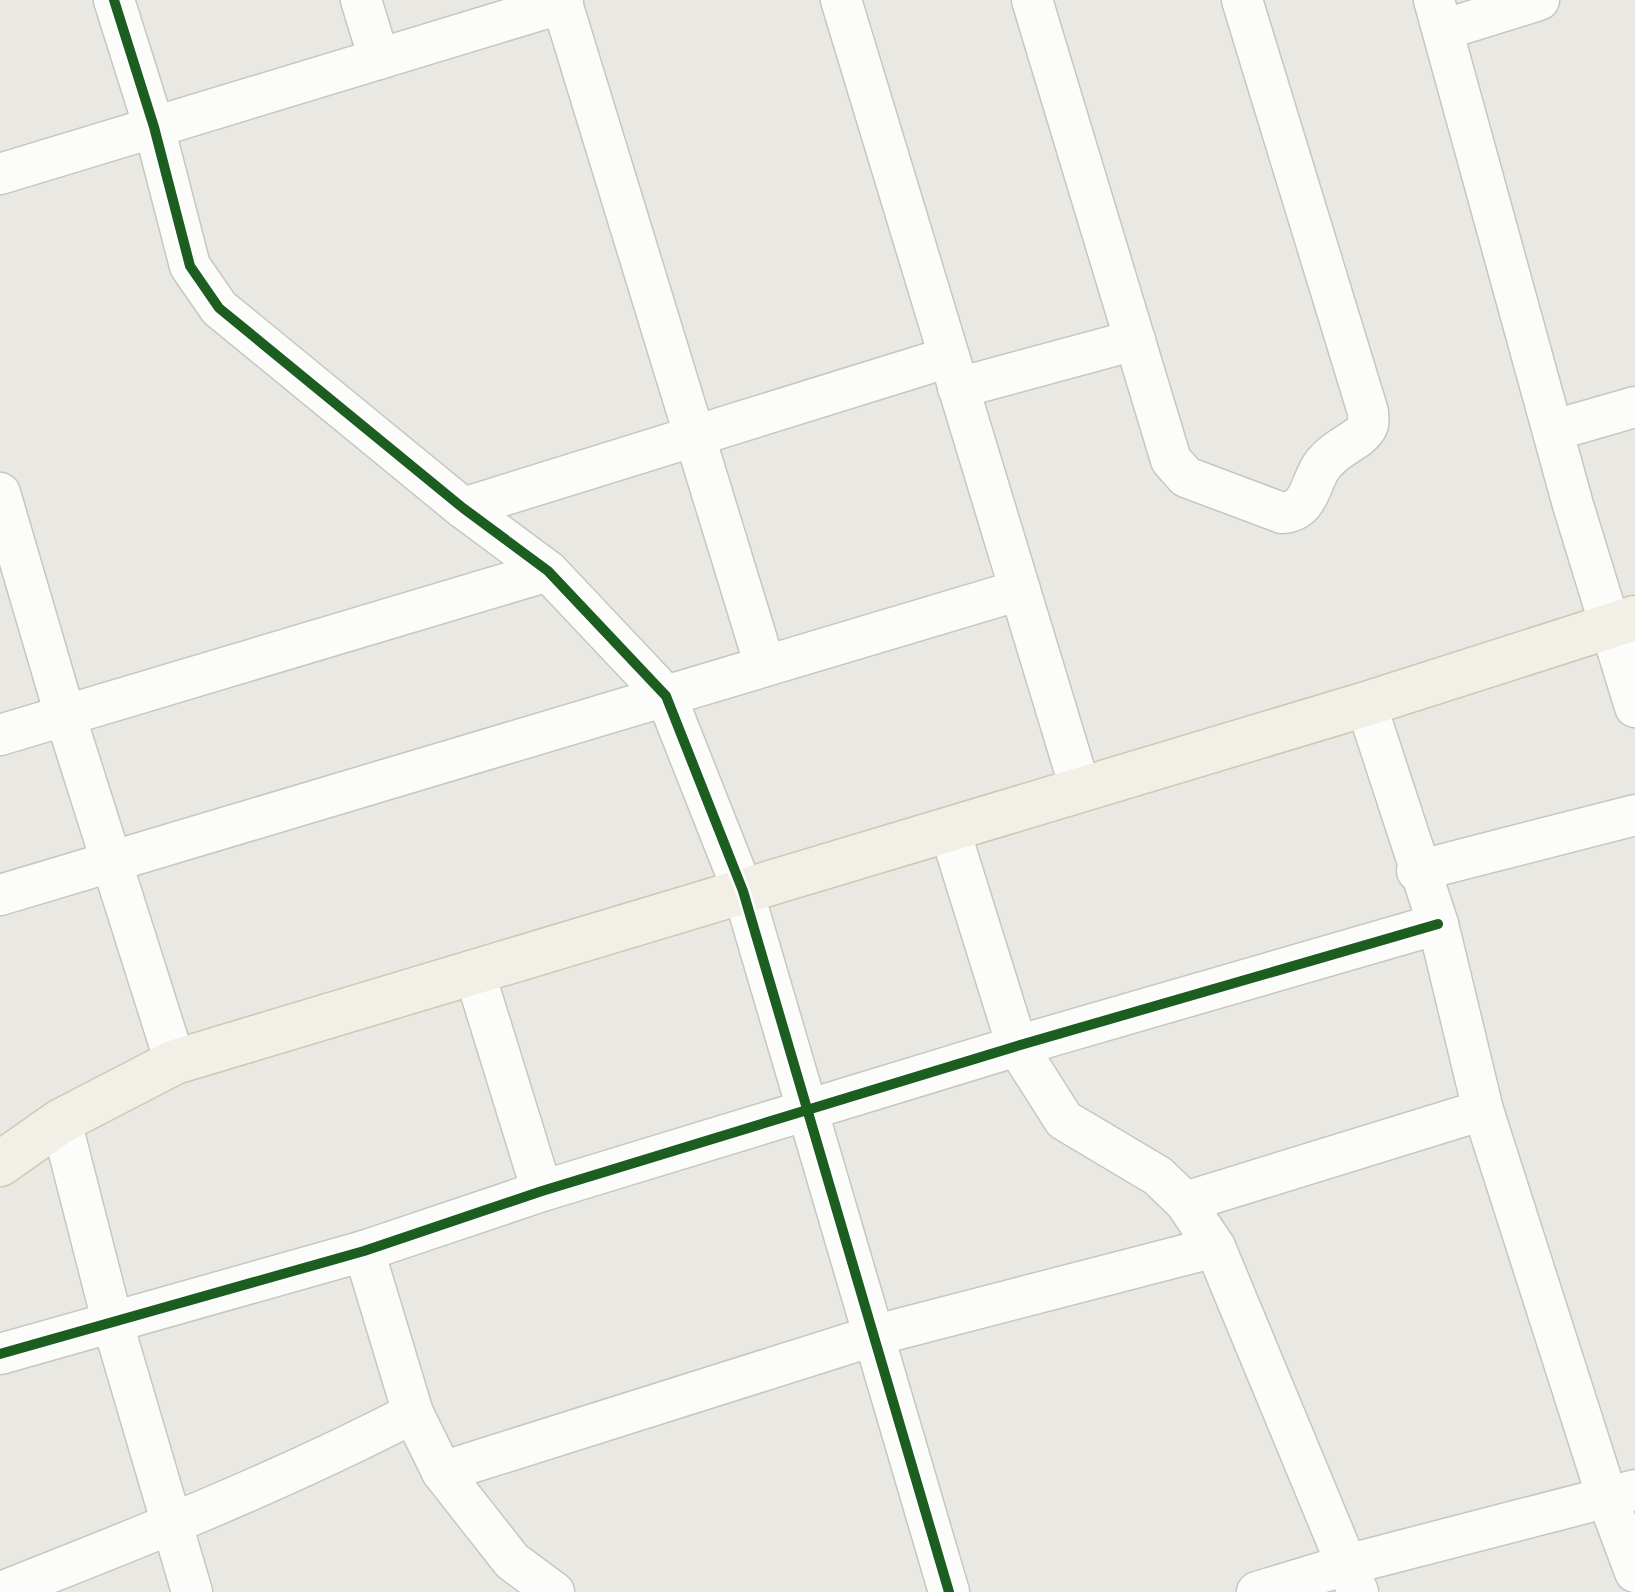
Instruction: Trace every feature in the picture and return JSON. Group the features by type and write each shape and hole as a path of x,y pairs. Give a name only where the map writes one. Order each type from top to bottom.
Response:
{"main road":[{"path":"0,1164 61,1121 175,1062 1366,704 1624,622"}],"street":[{"path":"114,0 154,127 190,266 219,308 463,508 548,571 666,696 743,891 876,1335 949,1592"},
{"path":"361,0 379,59"},
{"path":"841,0 1080,788"},
{"path":"1032,0 1177,470 1186,477 1282,513 1295,512 1304,503 1332,453 1363,434 1368,425 1368,412 1242,0"},
{"path":"1539,0 1439,15 1555,430 1573,505 1624,622 1635,707"},
{"path":"0,174 562,2 765,666"},
{"path":"463,508 695,436 954,373 1135,340"},
{"path":"1555,430 1635,407"},
{"path":"0,493 65,715 114,861 175,1062"},
{"path":"0,735 548,571"},
{"path":"0,895 1020,590"},
{"path":"1366,704 1417,871 1438,924 1483,1110 1621,1494 1635,1572"},
{"path":"1417,871 1635,815"},
{"path":"949,828 1017,1046 1064,1120 1158,1176 1185,1202 1215,1247 1352,1578"},
{"path":"0,1354 364,1251 542,1191 1017,1046 1438,924"},
{"path":"474,971 542,1191"},
{"path":"1185,1202 1483,1110"},
{"path":"61,1121 113,1324 170,1526 192,1592"},
{"path":"442,1472 876,1335 1215,1247"},
{"path":"364,1251 413,1413 442,1472 512,1561 554,1592"},
{"path":"1,1592 170,1526 323,1460 413,1413"},
{"path":"1257,1592 1352,1578 1621,1494"}],"cycle path":[{"path":"114,0 154,127 190,266 219,308 463,508 548,571 666,696 743,891 949,1592"},
{"path":"0,1354 364,1251 542,1191 1017,1046 1438,924"}]}
